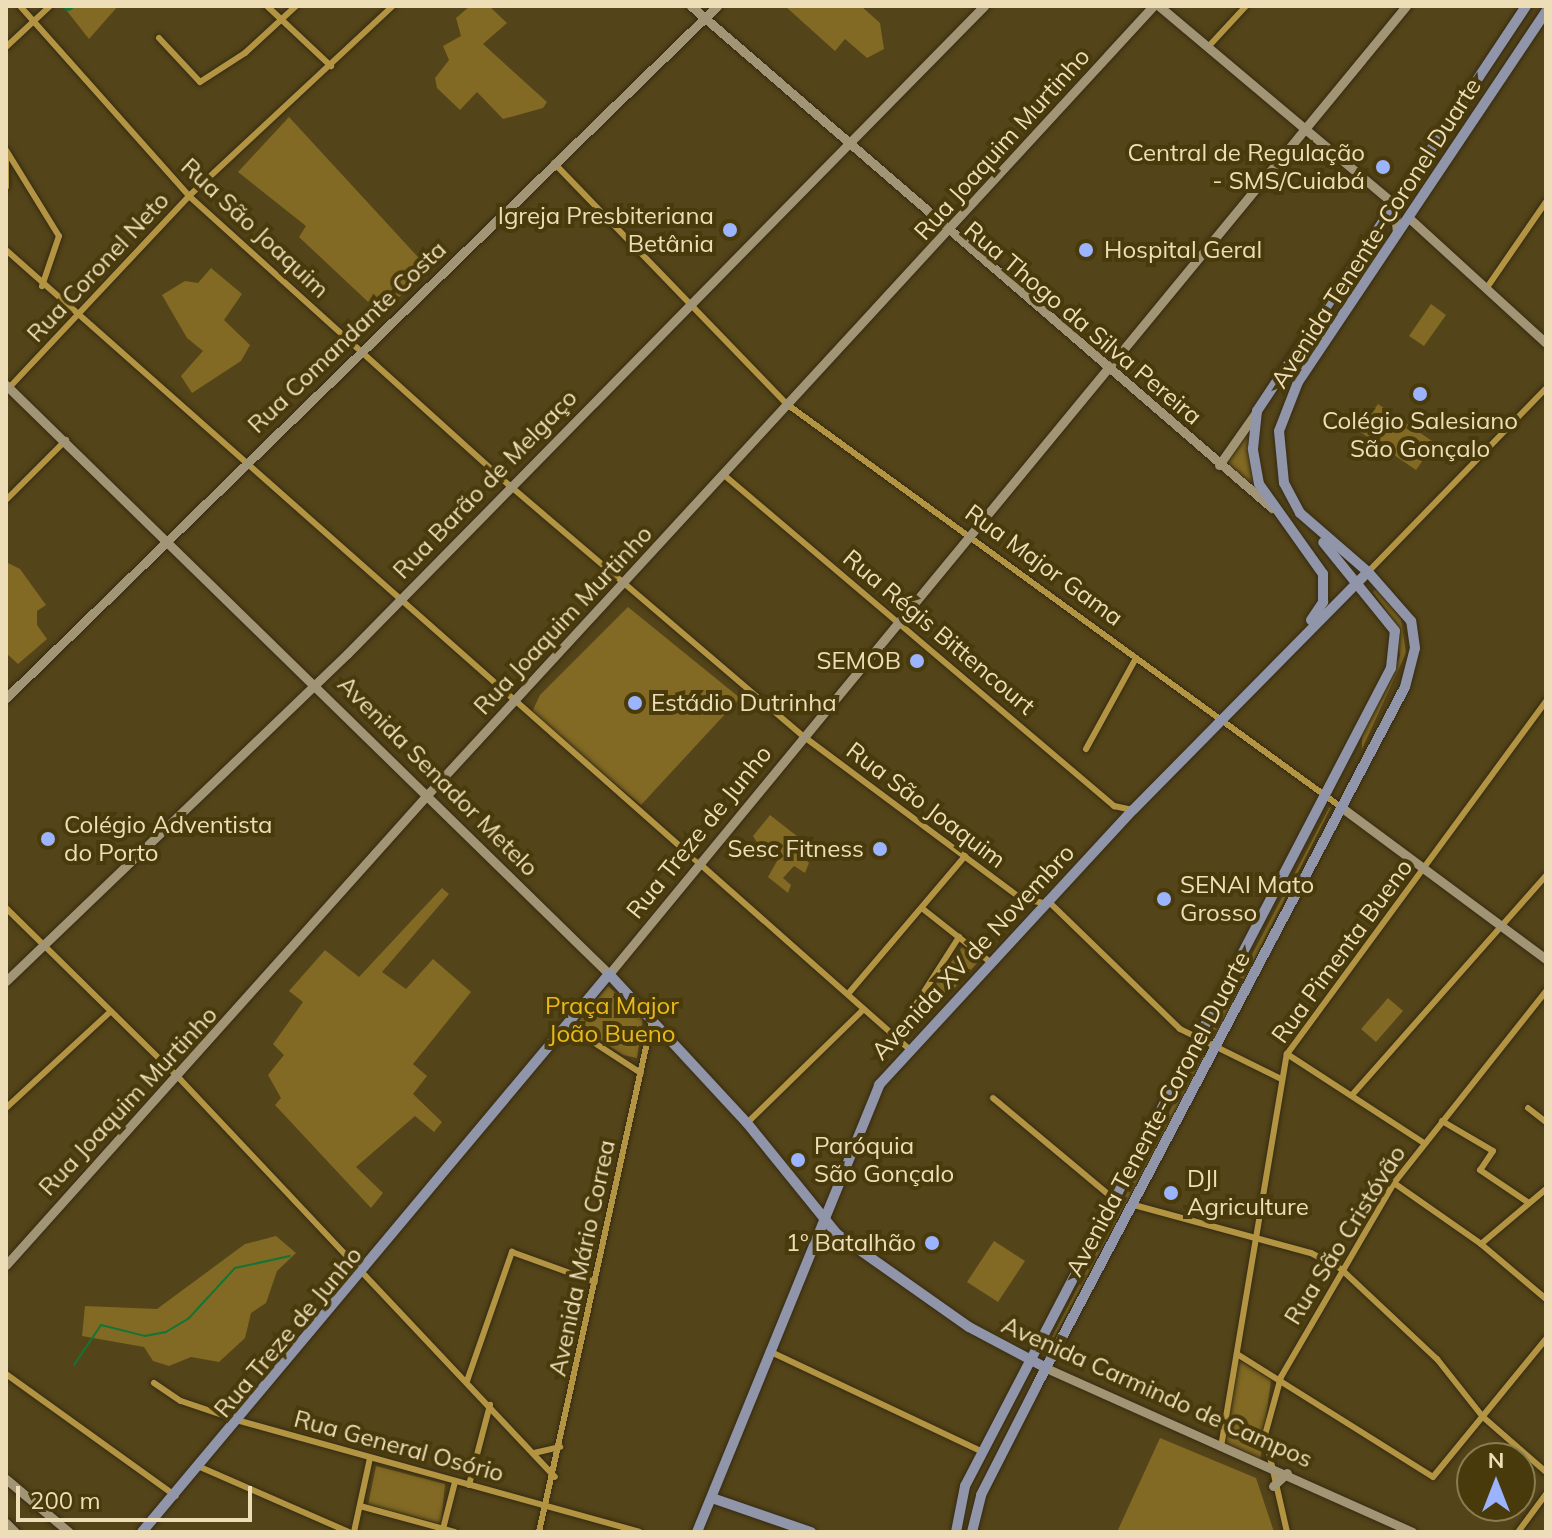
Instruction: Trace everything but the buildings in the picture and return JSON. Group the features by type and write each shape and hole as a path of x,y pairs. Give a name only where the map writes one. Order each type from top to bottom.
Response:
{"main road":[{"name":"Avenida Tenente-Coronel Duarte","path":"1287,651 1320,610 1324,582 1319,564 1272,508 1253,459 1257,411 1526,6"},
{"name":"Avenida Tenente-Coronel Duarte","path":"956,1532 957,1509 983,1452 1199,1043 1358,734 1396,651 1395,631 1311,529 1280,468 1284,410 1396,237 1544,19"},
{"name":"Avenida Tenente-Coronel Duarte","path":"972,1532 981,1495 1046,1368 1215,1050 1359,768 1405,687 1415,646 1405,611 1368,572 1311,529"},
{"name":"Avenida XV de Novembro","path":"697,1532 863,1117 908,1048 1220,719 1368,572"},
{"path":"1358,734 1359,768"},
{"name":"Avenida Senador Metelo","path":"609,974 824,1211"},
{"name":"Rua Treze de Junho","path":"142,1532 365,1272 609,974"},
{"name":"Avenida Carmindo de Campos","path":"824,1211 837,1234 969,1327 1046,1368"},
{"path":"811,1247 837,1234"},
{"path":"712,1498 811,1532"}],"street":[{"name":"Rua São Joaquim","path":"20,6 189,196 509,485 803,736 1020,898 1046,901"},
{"path":"6,47 50,6"},
{"path":"267,6 331,66"},
{"path":"159,38 200,82 284,21 296,6"},
{"name":"Rua Coronel Neto","path":"7,388 189,196 393,6"},
{"name":"Rua Thogo da Silva Pereira","path":"691,6 947,234 1272,508"},
{"name":"Rua Comandante Costa","path":"6,698 166,538 717,6"},
{"name":"Rua Barão de Melgaço","path":"6,981 317,683 509,485 690,309 984,6"},
{"path":"1156,6 1394,204 1400,215 1396,237"},
{"name":"Rua Joaquim Murtinho","path":"6,1265 179,1078 428,794 1156,6"},
{"path":"1208,47 1246,6"},
{"name":"Rua Treze de Junho","path":"609,974 968,533 1406,6"},
{"path":"6,153 6,187"},
{"path":"6,153 59,236 42,286"},
{"name":"Rua Major Gama","path":"554,163 690,309 788,405 968,533 1546,959"},
{"path":"1488,286 1546,202"},
{"path":"1409,218 1488,286 1546,343"},
{"path":"8,252 76,317 397,602 908,1048"},
{"path":"6,263 8,252"},
{"name":"Avenida Senador Metelo","path":"7,388 66,440 317,683 609,974"},
{"path":"1368,572 1546,388"},
{"name":"Avenida Tenente-Coronel Duarte","path":"1219,465 1257,411"},
{"path":"6,500 66,440"},
{"name":"Rua Régis Bittencourt","path":"724,475 900,619 1114,806 1133,810"},
{"path":"1086,749 1136,658"},
{"name":"Rua Pimenta Bueno","path":"1220,1447 1287,1054 1546,701"},
{"path":"848,994 965,856"},
{"path":"1352,1095 1546,876"},
{"path":"1046,901 1199,1043 1281,1079"},
{"path":"6,908 179,1078 555,1477"},
{"path":"923,909 990,962"},
{"path":"895,1037 959,937"},
{"name":"Rua São Cristóvão","path":"1287,1532 1268,1466 1265,1435 1281,1377 1341,1269 1394,1183 1546,991"},
{"path":"747,1123 864,1009"},
{"path":"6,1108 110,1012"},
{"name":"Avenida Mário Correa","path":"539,1532 555,1477 652,1020"},
{"path":"567,1025 641,1073"},
{"path":"1287,1054 1424,1143"},
{"path":"993,1098 1115,1200"},
{"path":"1528,1108 1546,1122"},
{"path":"1442,1121 1493,1151 1480,1170 1529,1203"},
{"path":"1394,1183 1481,1244 1546,1299"},
{"path":"1481,1244 1546,1189"},
{"path":"1134,1205 1311,1253 1341,1269 1437,1359 1483,1417 1546,1472"},
{"path":"467,1381 512,1252 595,1282"},
{"path":"1237,1354 1281,1377 1433,1477 1546,1339"},
{"path":"769,1351 983,1452"},
{"name":"Avenida Carmindo de Campos","path":"1046,1368 1220,1447 1287,1473 1412,1532"},
{"path":"6,1374 176,1496"},
{"name":"Rua General Osório","path":"154,1383 181,1401 240,1421 639,1532"},
{"path":"469,1485 490,1405"},
{"path":"534,1453 561,1446"},
{"path":"200,1467 352,1532 370,1458"},
{"path":"1273,1486 1287,1473"},
{"path":"6,1479 69,1532"},
{"path":"443,1529 455,1482"},
{"path":"1529,1532 1520,1530 1546,1494"},
{"path":"360,1506 455,1532"},
{"path":"6,1523 15,1532"}],"green space":[{"path":"63,6 118,6 89,39"},
{"path":"470,6 489,6 507,23 483,44 547,102 543,108 503,119 477,92 460,110 437,88 435,78 449,60 443,46 461,36 456,18"},
{"path":"785,6 861,6 880,23 884,49 867,58 845,39 835,51"},
{"path":"289,117 429,269 381,314 299,237 306,226 238,172"},
{"path":"211,268 242,294 224,320 250,345 241,361 192,393 181,376 203,351 187,338 162,295 185,281 198,283"},
{"path":"1431,304 1446,315 1424,346 1409,336"},
{"path":"1378,404 1435,443 1416,470 1359,431"},
{"path":"1245,434 1250,435 1260,496 1223,464"},
{"path":"6,562 20,569 46,605 37,611 37,625 47,639 18,664 6,653"},
{"path":"1377,588 1401,619 1406,653 1362,749 1362,736 1400,656 1395,623 1373,592"},
{"name":"Estádio Dutrinha","path":"628,607 740,698 641,805 531,714 540,695"},
{"path":"1329,808 1212,1044 1206,1042"},
{"path":"770,815 802,840 795,849 809,863 805,873 794,866 783,878 791,885 788,893 768,877 781,854 768,860 753,836"},
{"path":"442,888 449,894 382,972 406,989 433,959 471,992 413,1064 427,1076 413,1094 442,1122 434,1132 415,1116 356,1167 383,1193 371,1208 275,1105 281,1098 268,1075 284,1055 273,1044 303,1002 289,991 325,950 359,977"},
{"path":"962,947 979,961 910,1037 908,1023"},
{"name":"Praça Major João Bueno","path":"608,986 643,1018 637,1058 623,1055 576,1024"},
{"path":"1388,998 1403,1011 1376,1042 1361,1029"},
{"path":"1200,1053 1205,1056 1044,1357 1043,1354"},
{"path":"276,1236 296,1253 277,1271 266,1303 251,1313 245,1338 219,1362 191,1357 169,1366 153,1361 144,1347 82,1336 85,1306 157,1309 245,1244"},
{"path":"994,1241 1025,1261 998,1302 967,1282"},
{"path":"1238,1359 1271,1380 1260,1462 1224,1446"},
{"path":"1160,1438 1256,1478 1274,1532 1117,1532"},
{"path":"376,1466 445,1484 441,1524 368,1505"}],"waterway":[{"path":"74,1365 101,1325 145,1336 166,1332 189,1318 235,1268 290,1256"}],"place":[{"name":"Central de Regulação - SMS/Cuiabá","path":"1383,167"},
{"name":"Igreja Presbiteriana Betânia","path":"730,230"},
{"name":"Hospital Geral","path":"1086,250"},
{"name":"Colégio Salesiano São Gonçalo","path":"1420,394"},
{"name":"SEMOB","path":"917,661"},
{"name":"Estádio Dutrinha","path":"635,703"},
{"name":"Colégio Adventista do Porto","path":"48,839"},
{"name":"Sesc Fitness","path":"880,849"},
{"name":"SENAI Mato Grosso","path":"1164,899"},
{"name":"Paróquia São Gonçalo","path":"798,1160"},
{"name":"DJI Agriculture","path":"1171,1193"},
{"name":"1º Batalhão","path":"932,1243"}]}
